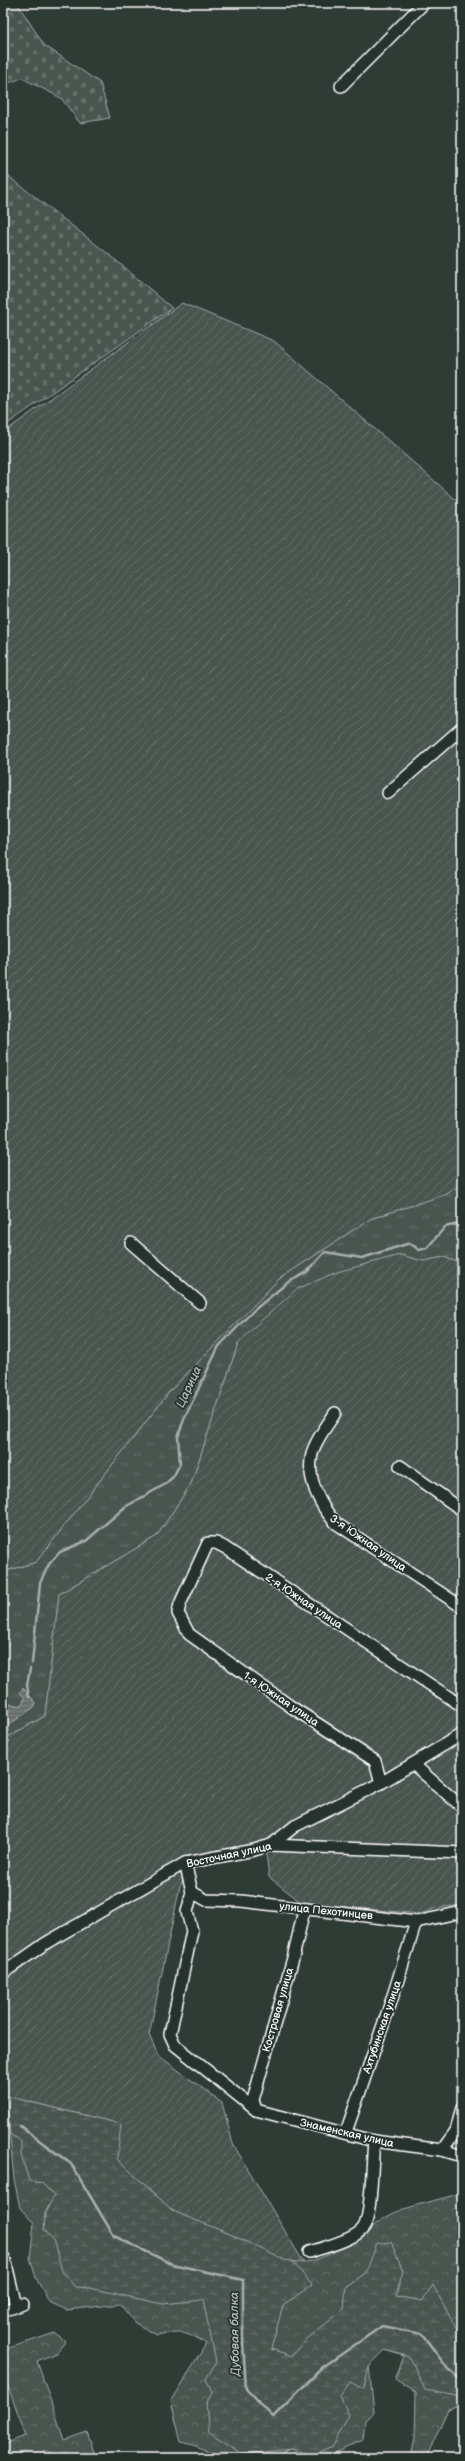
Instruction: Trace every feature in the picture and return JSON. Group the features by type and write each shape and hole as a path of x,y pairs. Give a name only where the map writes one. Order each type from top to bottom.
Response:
{"street":[{"path":"341,86 424,3"},
{"path":"388,793 462,728"},
{"path":"131,1243 200,1303"},
{"name":"3-я Южная улица","path":"335,1413 312,1452 310,1470 325,1512 337,1524 462,1607"},
{"path":"400,1466 462,1510"},
{"name":"2-я Южная улица","path":"178,1613 180,1604 208,1543 216,1543 462,1706"},
{"name":"1-я Южная улица","path":"178,1613 189,1634 213,1653 375,1761 381,1783"},
{"path":"271,1845 295,1826 381,1783 462,1734"},
{"path":"413,1764 462,1807"},
{"name":"Восточная улица","path":"3,1973 66,1931 186,1863 254,1850 271,1845 462,1853"},
{"path":"186,1863 192,1892 187,1912 192,1931 170,2034 175,2045 256,2110"},
{"name":"улица Пехотинцев","path":"192,1892 206,1900 241,1901 304,1910 416,1922 462,1912"},
{"name":"Костровая улица","path":"256,2110 253,2100 293,1958 304,1910"},
{"name":"Ахтубинская улица","path":"346,2132 391,2002 416,1922"},
{"path":"442,2150 456,2130 462,2108"},
{"name":"Знаменская улица","path":"256,2110 346,2132 374,2141 442,2150 462,2156"},
{"path":"309,2252 348,2239 364,2227 368,2213 374,2141"},
{"path":"3,2311 19,2305 5,2260"}],"green space":[{"path":"3,3 17,3 44,45 100,83 110,118 80,123 61,98 22,78 3,85"},
{"path":"3,172 112,257 172,308 3,427"},
{"path":"182,303 274,341 462,505 462,1183 447,1194 370,1219 279,1279 170,1391 36,1562 3,1572 3,433"},
{"path":"462,1183 462,1264 444,1257 423,1261 400,1255 238,1344 191,1484 157,1536 59,1594 45,1716 3,1740 3,1729 34,1707 36,1703 23,1688 25,1698 21,1706 11,1704 3,1708 3,1572 36,1562 170,1391 279,1279 370,1219 447,1194"},
{"path":"400,1255 423,1261 444,1257 462,1264 462,1905 436,1908 421,1914 302,1903 269,1877 265,1845 194,1861 180,1886 149,2035 158,2055 222,2103 233,2144 304,2263 284,2260 232,2235 173,2211 117,2159 121,2124 6,2096 3,2090 3,1740 45,1716 59,1594 157,1536 191,1484 238,1344 255,1326 297,1289 337,1272"},
{"path":"6,2096 159,2192 207,2220 250,2243 285,2258 306,2262 318,2259 340,2249 390,2215 415,2206 462,2193 462,2404 448,2409 427,2456 434,2458 411,2458 415,2438 416,2393 395,2379 404,2356 385,2350 369,2366 374,2412 365,2420 363,2440 333,2454 337,2458 300,2458 292,2449 284,2451 286,2458 225,2458 196,2446 181,2442 171,2402 206,2344 183,2332 172,2332 157,2335 135,2323 120,2304 67,2310 49,2302 36,2278 30,2258 34,2223 20,2208 14,2179"},
{"path":"6,2096 122,2124 232,2235 292,2261 312,2285 283,2305 271,2349 292,2356 308,2338 344,2309 346,2286 366,2273 377,2243 391,2242 403,2271 396,2296 422,2301 433,2285 457,2330 462,2336 462,2397 425,2390 410,2357 385,2350 369,2366 364,2389 350,2382 340,2396 349,2415 333,2446 310,2455 292,2449 243,2454 209,2432 206,2404 212,2393 206,2379 216,2362 203,2300 163,2304 89,2288 75,2287 62,2271 53,2239 44,2230 45,2213 54,2196 42,2183 29,2181 21,2155 21,2141 10,2134"},
{"path":"55,2333 65,2342 56,2353 37,2361 64,2440 87,2432 96,2458 61,2458 46,2450 44,2458 6,2458 3,2456 3,2444 26,2436 3,2372 3,2350"}],"shaded area":[{"path":"23,1688 36,1703 34,1707 3,1729 3,1708 11,1704 21,1706 25,1698 20,1693"}],"waterway":[{"name":"Царица","path":"32,1663 40,1583 49,1564 60,1552 86,1541 125,1507 164,1485 173,1477 180,1464 178,1437 184,1419 219,1346 253,1311 287,1283 307,1272 325,1252 362,1258 410,1243 419,1250 427,1248 445,1227 462,1223"},
{"name":"Царица","path":"29,1697 27,1685 30,1669"},
{"name":"Дубовая балка","path":"20,2126 71,2164 114,2236 172,2264 243,2280 243,2342 246,2389 273,2417 323,2367 382,2326 422,2334 448,2369 462,2381"}]}
